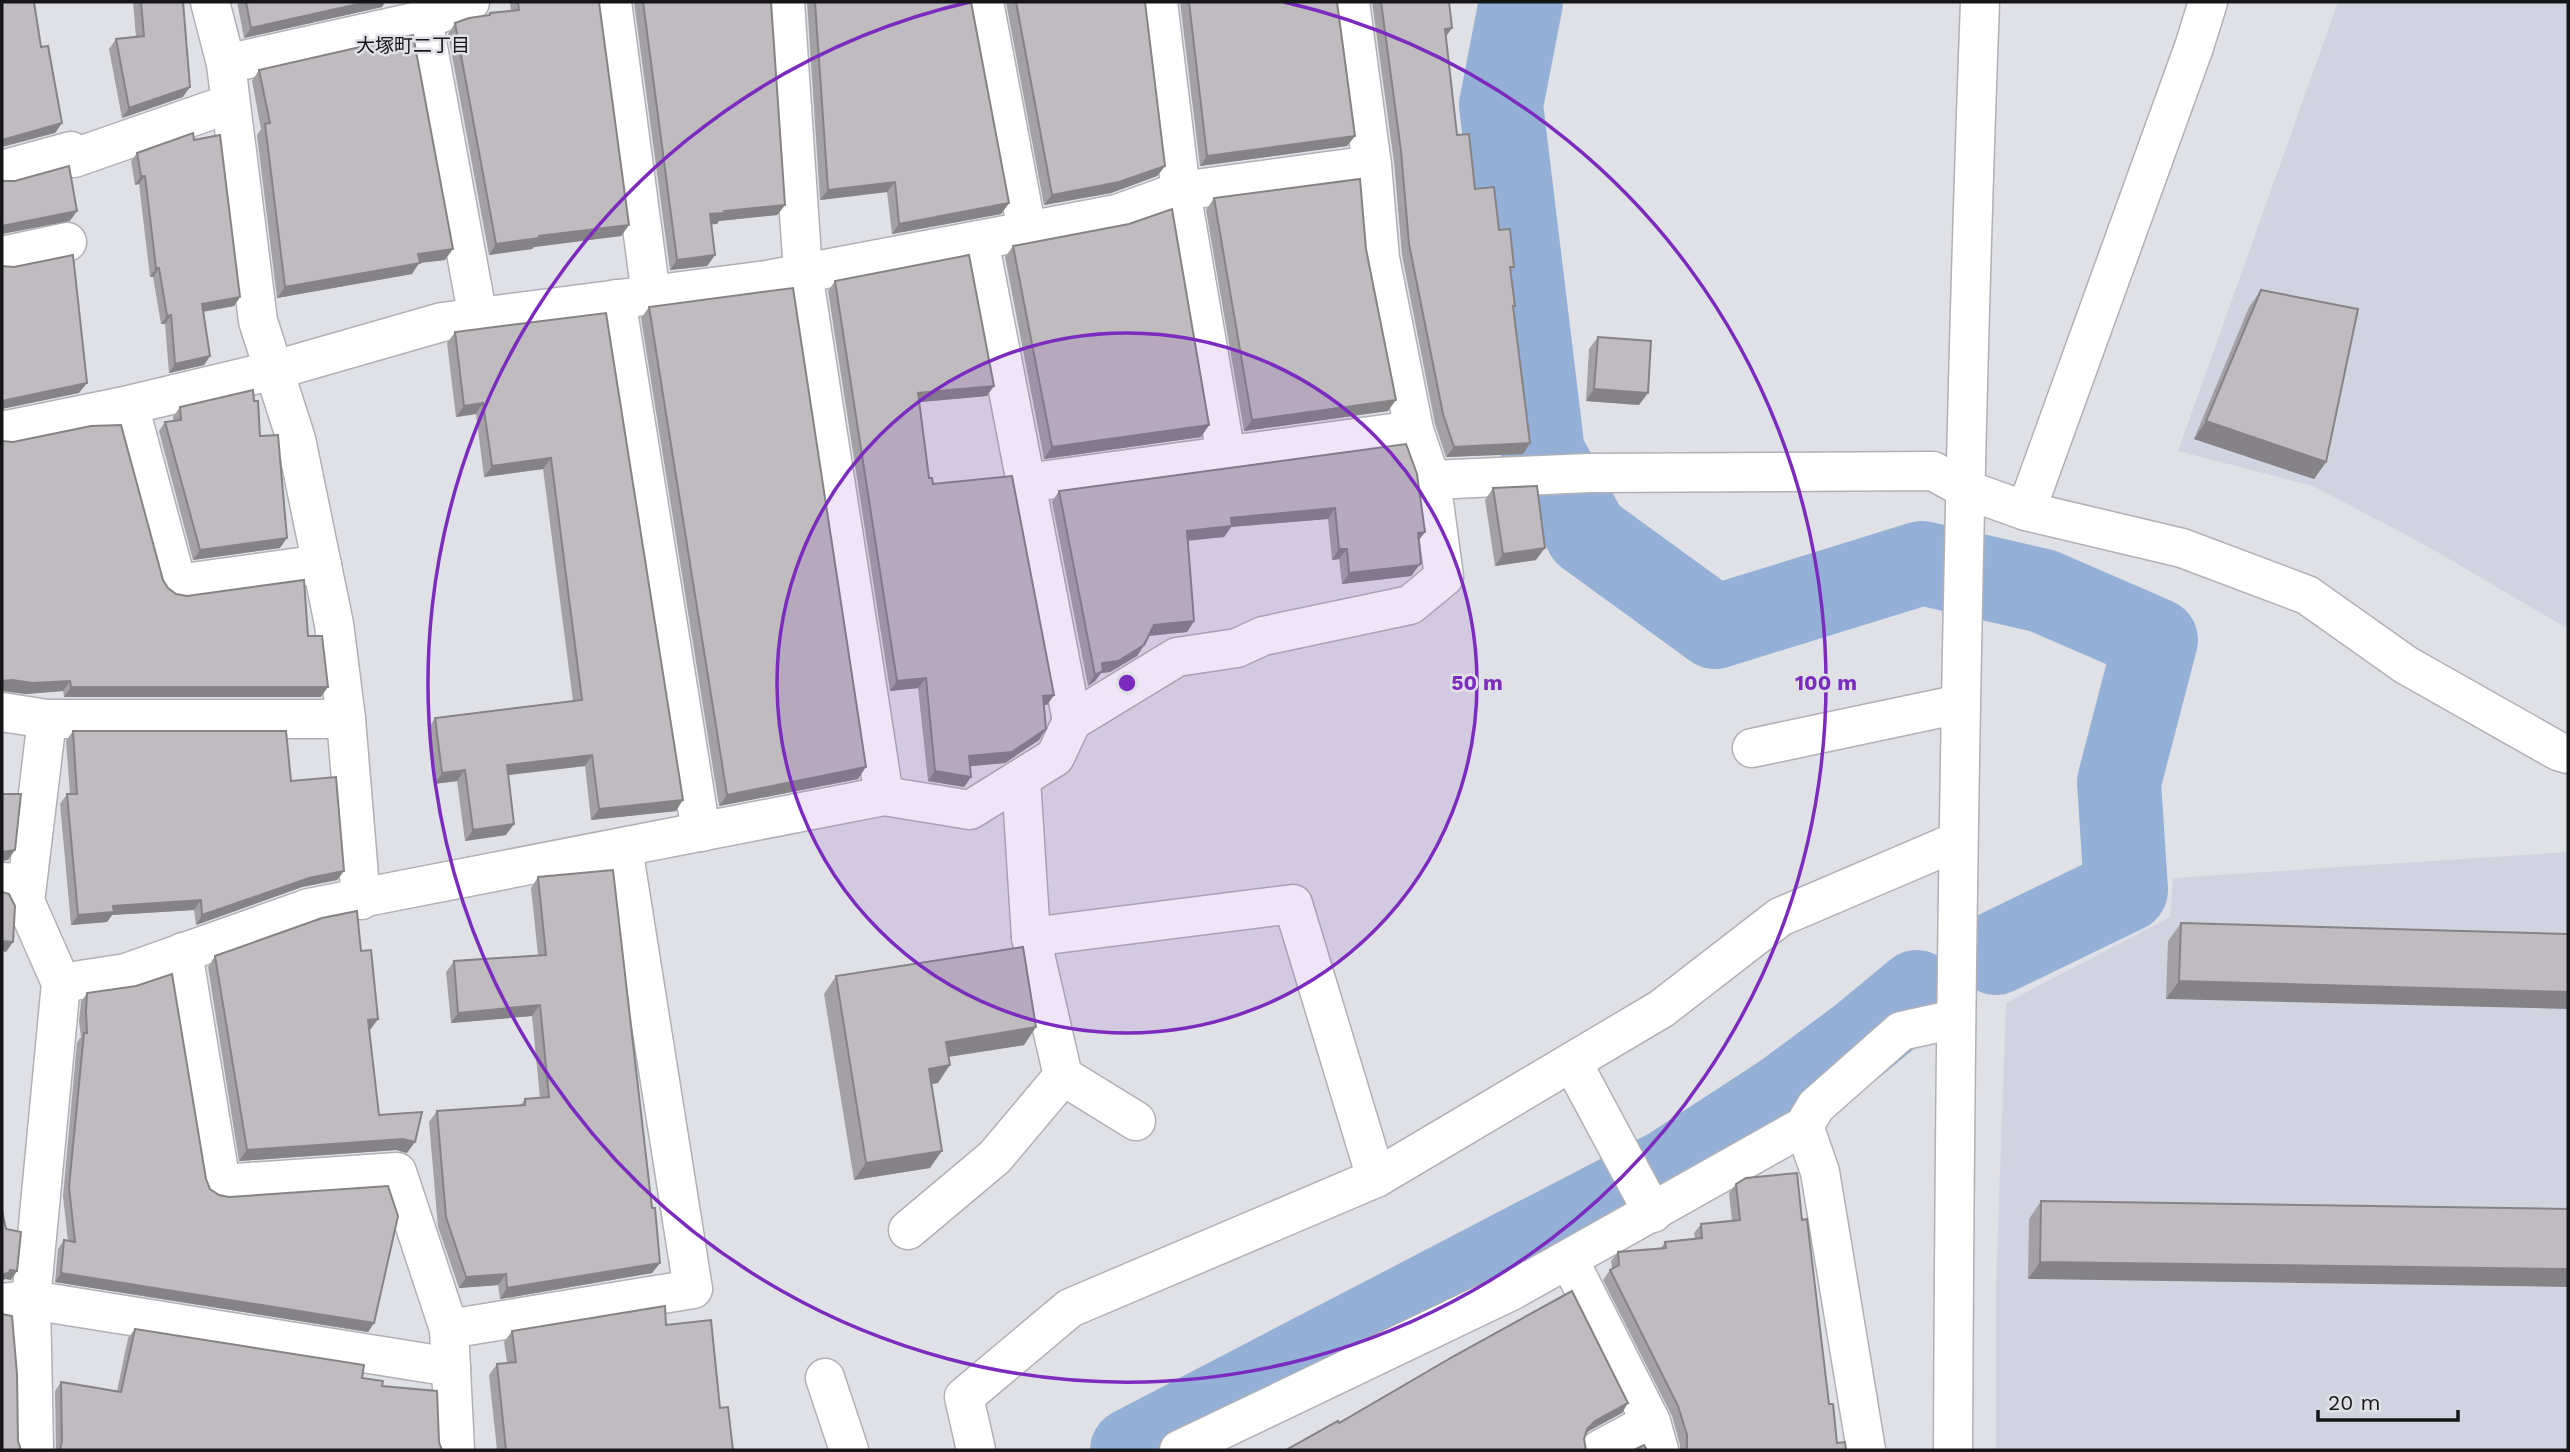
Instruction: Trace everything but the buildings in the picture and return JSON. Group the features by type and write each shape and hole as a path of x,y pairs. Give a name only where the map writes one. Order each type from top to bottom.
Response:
{"street":[{"path":"210,2 226,64 258,321 296,439 334,624 346,719 361,900"},
{"path":"226,64 423,20 470,2"},
{"path":"612,2 634,297 701,832"},
{"path":"785,2 803,273 884,796"},
{"path":"984,2 1027,231"},
{"path":"1158,2 1181,191 1226,456"},
{"path":"61,983 126,973 309,908 884,796 970,810 1055,757 1072,721 1177,657 1237,648 1263,636 1410,605 1444,577 1431,480 1414,430 1381,258 1372,166 1350,2"},
{"path":"1953,1450 1959,704 1979,2"},
{"path":"2026,511 2208,2"},
{"path":"423,20 478,318"},
{"path":"2,170 71,151 74,158 229,104"},
{"path":"2,431 130,405 275,370 442,322 767,280 1116,214 1181,191 1372,166"},
{"path":"979,240 1072,721"},
{"path":"2,256 67,242"},
{"path":"130,405 177,584 322,564"},
{"path":"1026,483 1414,430"},
{"path":"1431,480 1589,473 1933,471 1966,490 2026,511 2182,548 2307,595 2406,664 2558,751 2568,754"},
{"path":"1752,748 1959,704"},
{"path":"2,712 47,719 346,719"},
{"path":"34,1450 16,1301 61,983 13,892 47,719"},
{"path":"1021,779 1031,937 1063,1076 1136,1121"},
{"path":"976,1450 964,1397 1070,1308 1376,1178 1661,1009 1780,917 1958,841"},
{"path":"449,1329 693,1289 623,848"},
{"path":"1031,937 1293,904 1376,1178"},
{"path":"183,953 221,1184 397,1172 449,1329 455,1450"},
{"path":"1179,1450 1513,1290 1653,1213 1804,1126 1816,1105 1901,1031 1955,1019"},
{"path":"1572,1062 1653,1213"},
{"path":"908,1230 995,1157 1063,1076"},
{"path":"1804,1126 1820,1172 1866,1450"},
{"path":"1569,1259 1655,1436 1599,1450"},
{"path":"16,1301 451,1367"},
{"path":"825,1378 849,1450"}],"shaded area":[{"path":"2338,2 2568,2 2568,629 2427,546 2313,486 2178,451"},
{"path":"2568,852 2568,1450 1996,1450 1996,1284 2006,1003 2170,917 2173,878"}],"waterway":[{"path":"1521,2 1501,105 1543,453 1587,534 1715,627 1922,563 2043,591 2156,640 2119,782 2126,890 1996,953"},
{"path":"1132,1450 1670,1170 1782,1097 1859,1040 1917,992"}],"district":[{"name":"大塚町二丁目","path":"413,45"}]}
